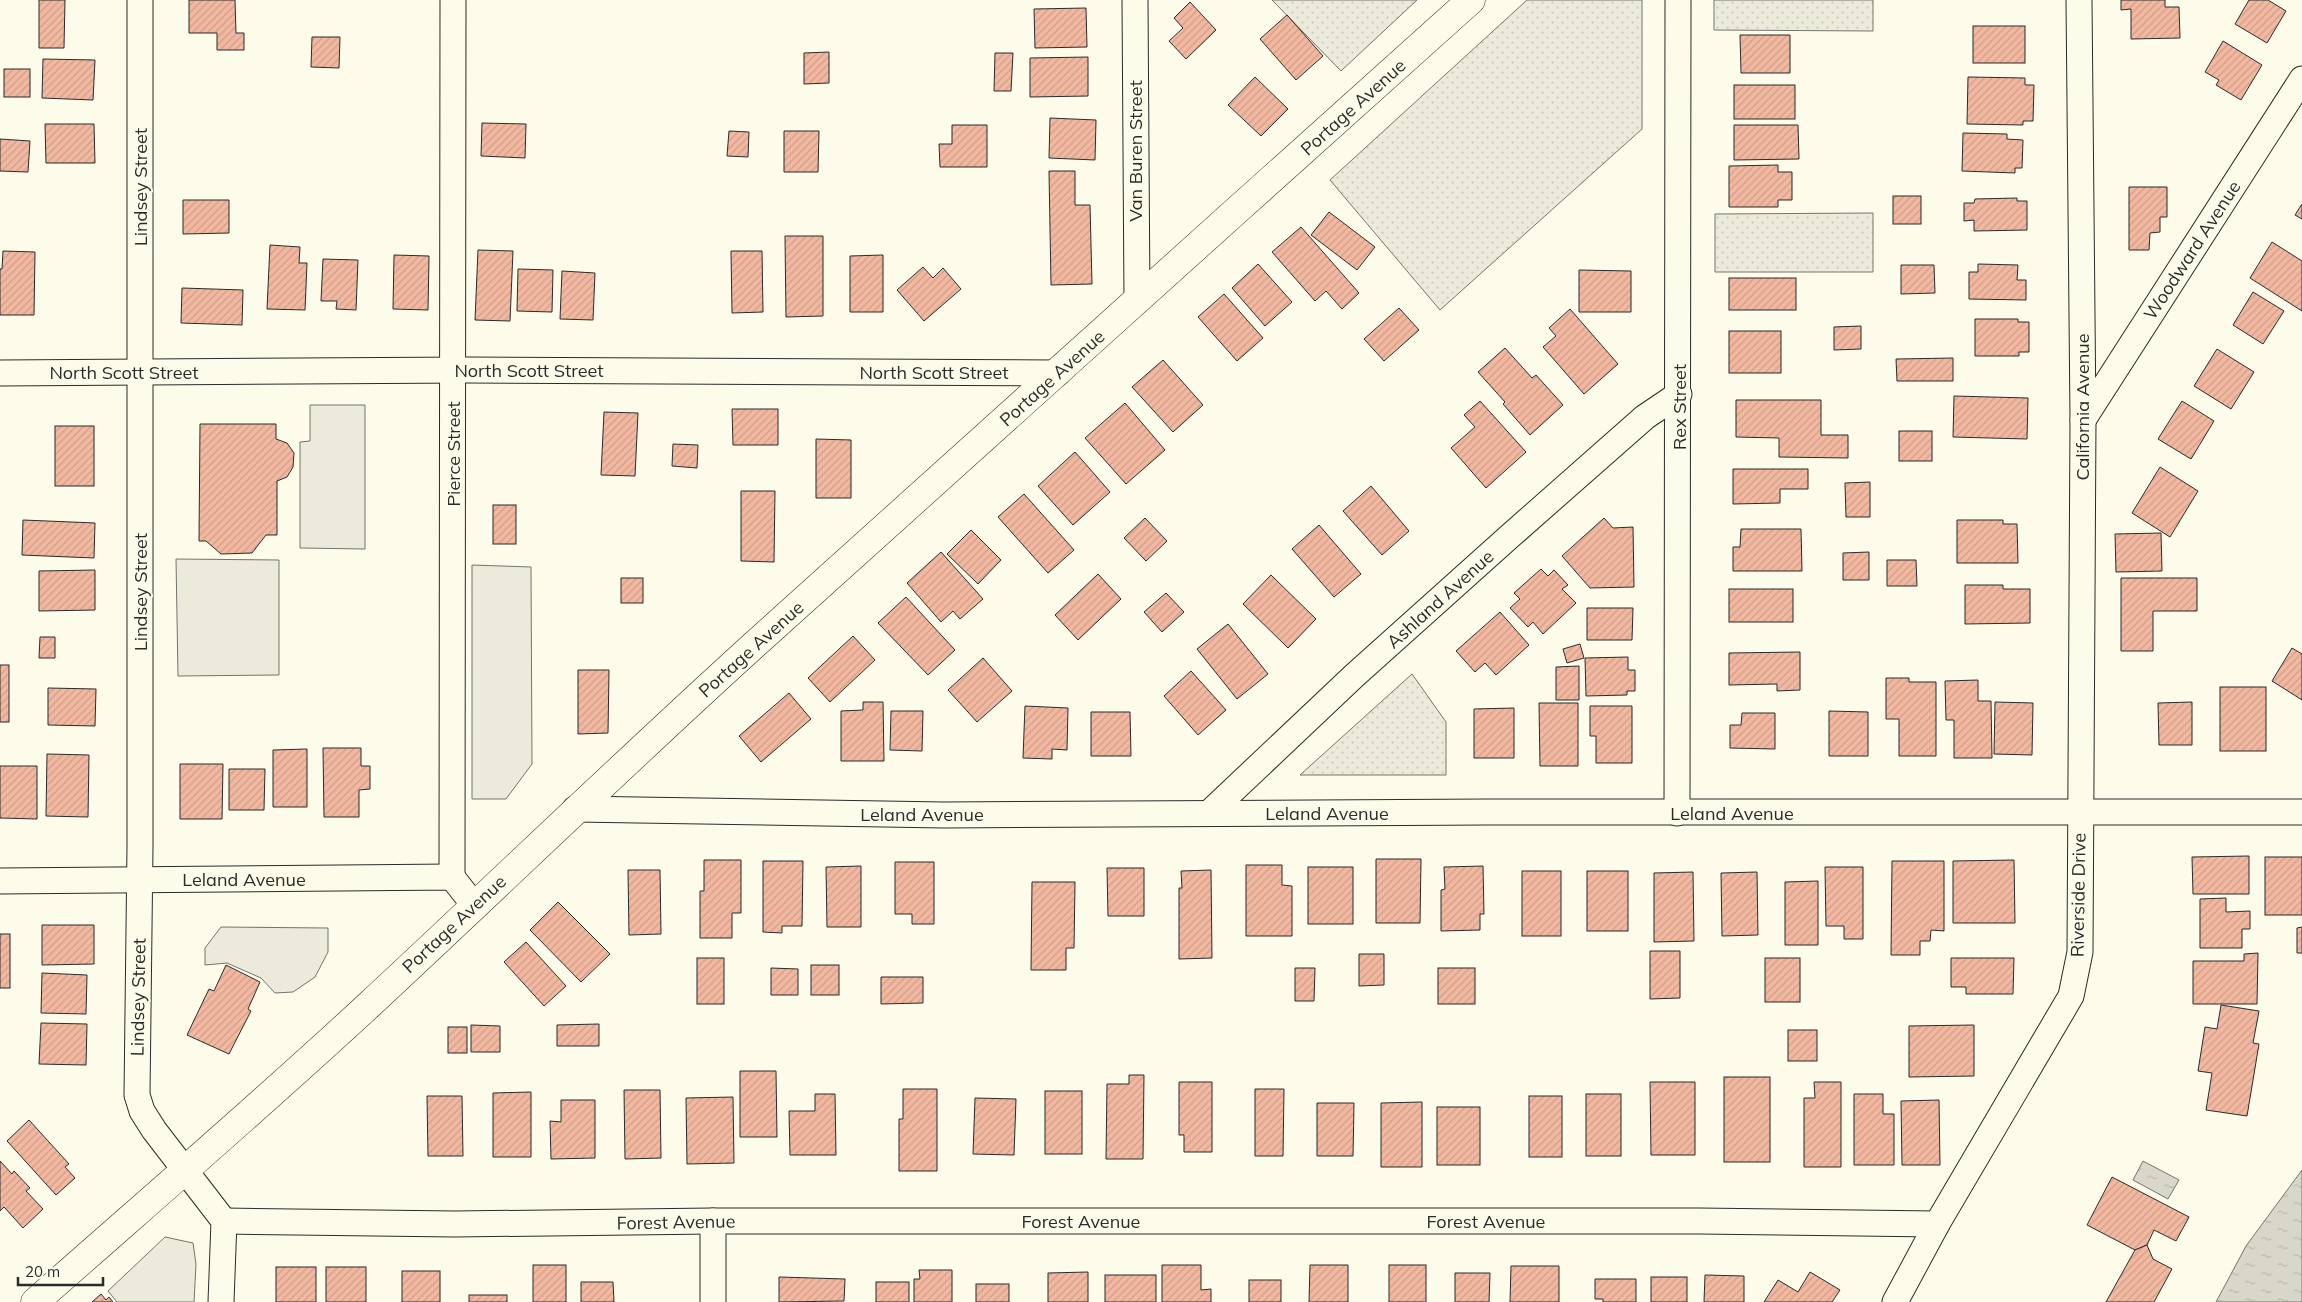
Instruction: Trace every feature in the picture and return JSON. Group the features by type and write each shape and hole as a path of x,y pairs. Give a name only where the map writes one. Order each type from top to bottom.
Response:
{"main road":[{"name":"Portage Avenue","path":"35,1302 183,1170 243,1120 575,809 1471,0"}],"street":[{"name":"Lindsey Street","path":"140,0 140,879 137,1096 142,1112 183,1170 224,1221"},
{"name":"Pierce Street","path":"452,877 453,0"},
{"name":"Van Buren Street","path":"1135,0 1137,302"},
{"name":"Rex Street","path":"1677,813 1678,0"},
{"name":"California Avenue","path":"2080,0 2083,420 2080,813"},
{"name":"Woodward Avenue","path":"2083,420 2302,79"},
{"name":"North Scott Street","path":"0,373 453,370 1058,372"},
{"name":"Ashland Avenue","path":"1209,813 1354,675 1645,417 1679,394"},
{"name":"Leland Avenue","path":"575,809 944,815 1209,813 2080,813"},
{"name":"Riverside Drive","path":"1895,1302 1937,1224 2071,996 2080,952 2080,813 2302,812"},
{"name":"Leland Avenue","path":"0,881 452,877"},
{"path":"452,877 474,905"},
{"path":"221,1302 224,1221"},
{"name":"Forest Avenue","path":"224,1221 455,1224 712,1221 1690,1221 1937,1224"},
{"path":"712,1221 713,1302"}],"shaded area":[{"path":"1272,0 1417,0 1341,71"},
{"path":"1527,0 1642,0 1642,129 1440,310 1330,180"},
{"path":"1714,0 1873,0 1873,31 1714,30"},
{"path":"1873,213 1873,272 1715,272 1715,214"},
{"path":"310,405 365,405 365,549 300,548 300,442 310,441"},
{"path":"176,559 279,560 279,675 178,676"},
{"path":"472,565 531,567 532,764 506,799 472,799"},
{"path":"1412,674 1446,722 1446,775 1300,775"},
{"path":"221,927 328,928 328,952 315,977 293,992 275,993 261,978 227,963 205,965 205,948"},
{"path":"165,1237 193,1243 196,1264 194,1302 117,1302 108,1291"}],"water":[{"path":"2143,1161 2179,1180 2168,1199 2133,1180"},
{"path":"2302,1170 2302,1302 2216,1302 2246,1246"}],"building":[{"path":"39,0 65,0 64,48 39,48"},
{"path":"189,0 235,0 236,33 244,33 244,50 217,50 217,33 189,33"},
{"path":"2121,0 2165,0 2165,7 2179,7 2180,38 2131,39 2131,9 2121,10"},
{"path":"2249,0 2268,0 2286,11 2267,43 2235,24"},
{"path":"1190,2 1216,30 1186,59 1169,41 1183,28 1174,18"},
{"path":"1086,8 1087,47 1035,48 1034,9"},
{"path":"1287,15 1323,56 1296,80 1260,39"},
{"path":"1973,26 2025,26 2025,63 1973,63"},
{"path":"1740,35 1790,35 1790,73 1741,73"},
{"path":"312,37 340,37 339,68 311,67"},
{"path":"2223,41 2262,65 2241,100 2216,85 2219,80 2205,72"},
{"path":"829,52 829,83 804,84 804,53"},
{"path":"995,53 1013,53 1011,91 994,91"},
{"path":"1088,57 1088,96 1030,97 1030,58"},
{"path":"43,59 95,60 93,100 42,98"},
{"path":"4,69 30,69 30,97 4,97"},
{"path":"1255,77 1288,109 1261,136 1228,105"},
{"path":"1968,77 2025,78 2025,85 2034,85 2033,121 2023,121 2023,125 1967,124"},
{"path":"1734,85 1795,85 1795,119 1734,119"},
{"path":"1050,118 1096,120 1095,160 1049,158"},
{"path":"482,123 526,124 525,158 481,156"},
{"path":"45,124 94,124 95,163 46,163"},
{"path":"952,125 987,125 987,167 940,167 939,144 952,144"},
{"path":"1734,125 1798,125 1799,159 1734,160"},
{"path":"729,131 749,132 748,157 727,156"},
{"path":"784,131 819,131 818,172 784,172"},
{"path":"1963,133 2007,134 2007,139 2023,140 2022,168 2015,168 2015,173 1962,171"},
{"path":"0,139 30,141 28,172 0,171"},
{"path":"1778,165 1778,172 1792,172 1792,200 1778,200 1778,207 1729,207 1729,166"},
{"path":"1049,171 1075,171 1075,205 1090,205 1092,284 1051,285"},
{"path":"2129,187 2167,187 2167,217 2160,217 2160,232 2150,233 2149,250 2129,250"},
{"path":"1893,196 1921,196 1921,224 1893,224"},
{"path":"2017,198 2017,201 2027,201 2027,230 1974,231 1974,220 1964,221 1964,203 1974,203 1975,199"},
{"path":"183,200 229,200 229,233 183,234"},
{"path":"2302,204 2302,219 2295,215"},
{"path":"1329,212 1375,247 1357,270 1311,235"},
{"path":"1301,227 1359,293 1342,309 1326,291 1315,301 1272,252"},
{"path":"785,236 823,236 823,316 786,317"},
{"path":"2272,242 2302,261 2302,311 2250,278"},
{"path":"270,245 300,247 299,263 307,263 305,310 267,309"},
{"path":"478,250 513,251 510,321 475,320"},
{"path":"3,251 35,252 34,315 0,315 0,269 2,269"},
{"path":"731,251 762,251 763,312 732,313"},
{"path":"394,255 429,256 428,310 393,309"},
{"path":"883,255 883,312 850,312 850,256"},
{"path":"323,259 358,260 356,310 336,309 337,301 321,301"},
{"path":"1258,264 1292,302 1265,326 1232,288"},
{"path":"1978,264 2018,265 2017,280 2026,280 2026,300 1969,299 1969,272 1978,272"},
{"path":"1901,265 1934,265 1935,293 1901,294"},
{"path":"923,267 933,278 943,268 961,289 924,321 897,290"},
{"path":"518,269 553,270 552,312 517,311"},
{"path":"1579,270 1631,271 1631,312 1579,312"},
{"path":"562,271 595,273 593,320 560,319"},
{"path":"1729,278 1796,278 1796,310 1729,310"},
{"path":"182,288 243,290 242,325 181,323"},
{"path":"2253,292 2284,311 2263,344 2233,325"},
{"path":"1224,294 1263,338 1237,361 1198,317"},
{"path":"1399,308 1419,330 1384,361 1364,339"},
{"path":"1570,309 1618,364 1584,394 1543,347 1556,336 1549,328"},
{"path":"1975,319 2018,319 2018,322 2029,322 2029,352 2019,352 2019,356 1975,356"},
{"path":"1861,326 1861,349 1834,350 1834,327"},
{"path":"1729,331 1781,331 1781,373 1729,373"},
{"path":"1505,348 1532,378 1536,375 1563,405 1530,435 1503,404 1505,402 1478,372"},
{"path":"2217,349 2254,372 2231,409 2194,386"},
{"path":"1953,358 1953,381 1897,381 1896,359"},
{"path":"1163,360 1203,405 1173,432 1132,387"},
{"path":"1954,396 2028,398 2027,439 1953,437"},
{"path":"1736,400 1821,400 1821,435 1848,435 1848,458 1779,457 1779,438 1736,437"},
{"path":"1480,401 1526,452 1486,488 1451,448 1475,427 1464,415"},
{"path":"2182,401 2214,421 2191,459 2158,439"},
{"path":"1125,403 1165,450 1126,484 1085,438"},
{"path":"732,409 778,409 778,445 733,445"},
{"path":"604,412 638,413 635,476 601,475"},
{"path":"200,424 276,424 276,439 287,443 294,453 293,467 287,477 277,481 277,535 266,535 252,553 221,554 206,541 199,541"},
{"path":"55,426 94,426 94,486 55,486"},
{"path":"1899,431 1932,431 1932,461 1899,461"},
{"path":"816,439 851,440 851,498 816,498"},
{"path":"673,444 698,445 697,468 672,466"},
{"path":"1075,452 1110,492 1073,525 1038,486"},
{"path":"2160,467 2198,491 2170,537 2132,513"},
{"path":"1733,469 1808,469 1808,489 1780,489 1780,503 1733,504"},
{"path":"1870,482 1870,517 1846,517 1845,483"},
{"path":"1371,486 1409,531 1382,555 1343,511"},
{"path":"741,491 775,491 774,562 741,561"},
{"path":"1024,494 1074,550 1048,573 998,517"},
{"path":"493,505 516,505 516,544 493,544"},
{"path":"1145,518 1167,541 1146,561 1124,538"},
{"path":"1604,518 1613,528 1633,527 1634,587 1590,588 1562,556"},
{"path":"23,520 95,523 94,558 22,555"},
{"path":"1957,520 2003,520 2003,524 2017,524 2018,563 1957,563"},
{"path":"1319,525 1361,574 1334,597 1292,549"},
{"path":"1741,529 1801,529 1802,571 1733,571 1733,547 1740,547"},
{"path":"971,530 1001,560 978,584 947,554"},
{"path":"2161,533 2162,571 2116,572 2115,534"},
{"path":"941,552 983,599 960,619 953,611 941,622 907,583"},
{"path":"1869,552 1869,580 1843,580 1843,553"},
{"path":"1887,560 1916,560 1917,586 1887,586"},
{"path":"1541,569 1548,576 1554,570 1568,585 1562,589 1576,603 1543,634 1533,622 1528,627 1510,608 1520,599 1514,593"},
{"path":"95,570 95,610 39,611 39,571"},
{"path":"1098,574 1121,599 1078,640 1055,615"},
{"path":"1271,575 1316,619 1288,648 1243,604"},
{"path":"621,578 643,578 643,603 621,603"},
{"path":"2121,578 2197,578 2197,611 2153,611 2153,651 2121,651"},
{"path":"1965,585 2003,585 2003,589 2030,589 2030,623 1965,624"},
{"path":"1729,589 1793,589 1793,622 1729,622"},
{"path":"1166,593 1184,612 1162,632 1144,612"},
{"path":"906,597 955,650 928,675 878,623"},
{"path":"1587,608 1633,608 1632,640 1587,640"},
{"path":"1500,612 1529,645 1496,675 1485,663 1475,672 1456,651"},
{"path":"1228,624 1268,674 1237,699 1197,649"},
{"path":"853,636 875,660 830,702 808,678"},
{"path":"40,637 55,637 55,658 39,658"},
{"path":"1580,644 1584,658 1567,663 1563,649"},
{"path":"2292,648 2302,654 2302,700 2272,681"},
{"path":"1800,652 1800,690 1777,691 1777,684 1729,685 1729,653"},
{"path":"1628,657 1628,670 1635,670 1635,691 1627,691 1627,695 1586,696 1585,658"},
{"path":"983,658 1012,691 977,722 948,690"},
{"path":"0,665 9,665 9,722 0,722"},
{"path":"1579,666 1579,700 1556,700 1556,667"},
{"path":"578,670 609,670 608,733 578,734"},
{"path":"1191,671 1226,710 1198,735 1164,696"},
{"path":"1886,678 1909,678 1909,682 1936,682 1936,756 1899,756 1899,719 1886,719"},
{"path":"1978,680 1978,701 1991,701 1992,758 1954,758 1954,720 1946,720 1945,681"},
{"path":"2220,687 2266,687 2266,751 2220,751"},
{"path":"48,688 96,689 95,726 48,725"},
{"path":"789,693 811,719 761,762 739,736"},
{"path":"863,702 883,702 884,761 841,761 841,711 863,710"},
{"path":"1995,702 2033,703 2032,755 1994,754"},
{"path":"2192,702 2192,745 2159,745 2158,703"},
{"path":"1539,703 1578,703 1578,766 1540,766"},
{"path":"1025,706 1068,708 1067,750 1052,749 1052,759 1023,758"},
{"path":"1590,706 1632,706 1632,763 1596,763 1596,736 1590,736"},
{"path":"1514,708 1514,758 1474,758 1474,709"},
{"path":"891,711 923,711 922,751 890,750"},
{"path":"1829,711 1868,712 1868,756 1829,756"},
{"path":"1091,712 1130,712 1131,756 1091,756"},
{"path":"1742,713 1775,713 1775,749 1730,748 1730,725 1741,725"},
{"path":"323,748 361,748 361,766 370,766 370,789 359,790 359,817 324,817"},
{"path":"307,749 307,807 273,807 273,750"},
{"path":"47,754 89,755 88,817 46,816"},
{"path":"180,764 223,764 222,819 180,819"},
{"path":"0,766 37,766 37,819 0,818"},
{"path":"229,769 265,769 264,810 229,810"},
{"path":"2249,856 2249,894 2193,894 2192,857"},
{"path":"2265,857 2302,857 2302,915 2265,915"},
{"path":"1376,859 1421,859 1420,923 1376,923"},
{"path":"704,860 741,860 741,913 732,913 732,938 700,938 700,891 704,891"},
{"path":"2014,860 2015,923 1953,923 1953,861"},
{"path":"763,861 803,861 802,926 782,926 782,933 763,932"},
{"path":"1892,861 1944,861 1944,931 1931,930 1930,941 1920,941 1920,955 1891,955"},
{"path":"895,862 934,862 934,924 912,924 912,914 895,914"},
{"path":"1246,865 1282,865 1282,885 1292,886 1292,936 1246,936"},
{"path":"861,866 861,927 827,927 826,867"},
{"path":"1483,866 1484,914 1480,914 1480,930 1441,931 1441,890 1445,889 1444,867"},
{"path":"1308,867 1353,867 1353,924 1308,924"},
{"path":"1825,867 1863,867 1863,939 1844,939 1844,926 1826,926"},
{"path":"1107,868 1144,868 1144,916 1108,916"},
{"path":"628,870 660,870 661,934 629,935"},
{"path":"1211,870 1212,958 1179,959 1179,888 1182,888 1181,871"},
{"path":"1522,871 1561,871 1561,936 1522,936"},
{"path":"1587,871 1628,871 1628,931 1587,931"},
{"path":"1693,872 1694,941 1654,942 1654,873"},
{"path":"1757,872 1758,935 1722,936 1721,873"},
{"path":"1818,881 1818,945 1785,945 1785,882"},
{"path":"1032,882 1075,882 1074,948 1066,948 1066,970 1031,970"},
{"path":"2226,898 2226,912 2250,911 2250,929 2242,929 2242,948 2200,948 2200,899"},
{"path":"558,902 610,954 581,982 530,930"},
{"path":"42,925 94,925 94,964 42,965"},
{"path":"2302,927 2302,953 2297,953 2297,928"},
{"path":"0,934 10,934 10,988 0,988"},
{"path":"526,942 566,986 544,1006 504,962"},
{"path":"1650,951 1680,951 1680,998 1650,999"},
{"path":"2258,953 2257,1004 2193,1004 2193,961 2244,961 2244,954"},
{"path":"1359,954 1384,954 1384,985 1359,986"},
{"path":"697,958 724,958 724,1004 697,1004"},
{"path":"1765,958 1800,958 1800,1002 1765,1002"},
{"path":"1951,958 2014,958 2013,994 1966,994 1966,987 1951,987"},
{"path":"226,965 260,982 248,1009 251,1011 229,1054 187,1035 209,989 214,991"},
{"path":"811,965 839,965 839,995 811,995"},
{"path":"771,968 798,969 798,995 771,995"},
{"path":"1295,968 1315,968 1314,1001 1295,1001"},
{"path":"1438,968 1475,968 1475,1004 1438,1004"},
{"path":"42,973 87,975 86,1014 41,1013"},
{"path":"881,977 923,977 923,1003 881,1004"},
{"path":"2221,1005 2259,1011 2253,1043 2259,1044 2247,1116 2206,1110 2212,1073 2198,1071 2205,1027 2217,1029"},
{"path":"41,1023 87,1024 86,1065 39,1064"},
{"path":"599,1024 599,1046 557,1046 557,1025"},
{"path":"471,1025 500,1026 500,1052 471,1052"},
{"path":"1974,1025 1974,1076 1909,1077 1909,1026"},
{"path":"448,1027 467,1027 467,1053 448,1053"},
{"path":"1788,1030 1817,1030 1817,1061 1788,1061"},
{"path":"740,1071 776,1071 777,1137 740,1137"},
{"path":"1129,1075 1144,1075 1143,1159 1106,1159 1107,1084 1129,1084"},
{"path":"1724,1077 1770,1077 1770,1162 1724,1162"},
{"path":"1179,1082 1212,1082 1212,1152 1184,1152 1184,1135 1179,1135"},
{"path":"1650,1082 1695,1082 1695,1155 1651,1155"},
{"path":"1814,1082 1841,1082 1841,1167 1804,1167 1804,1098 1815,1098"},
{"path":"903,1089 937,1089 937,1171 899,1171 899,1119 903,1119"},
{"path":"1255,1089 1284,1089 1283,1156 1255,1156"},
{"path":"624,1090 660,1090 661,1158 625,1159"},
{"path":"1045,1091 1082,1091 1082,1154 1045,1154"},
{"path":"531,1092 531,1157 493,1157 493,1093"},
{"path":"815,1094 835,1094 836,1155 790,1155 789,1111 815,1111"},
{"path":"1586,1094 1621,1094 1621,1156 1586,1156"},
{"path":"1854,1094 1883,1094 1883,1114 1894,1114 1894,1165 1854,1165"},
{"path":"427,1096 462,1096 463,1156 428,1156"},
{"path":"1529,1096 1562,1096 1562,1157 1529,1157"},
{"path":"733,1097 734,1163 687,1164 686,1098"},
{"path":"975,1098 1016,1099 1014,1155 973,1154"},
{"path":"561,1100 595,1100 595,1158 551,1159 550,1121 561,1122"},
{"path":"1939,1100 1940,1165 1902,1165 1901,1101"},
{"path":"1422,1102 1422,1167 1381,1167 1381,1103"},
{"path":"1317,1103 1354,1103 1353,1156 1317,1156"},
{"path":"1437,1107 1480,1107 1480,1165 1437,1165"},
{"path":"29,1120 69,1164 65,1167 75,1178 56,1195 7,1141"},
{"path":"0,1161 12,1174 14,1171 30,1188 26,1191 43,1209 23,1228 4,1207 0,1211"},
{"path":"2112,1177 2189,1217 2176,1241 2154,1230 2147,1245 2135,1250 2087,1225"},
{"path":"2147,1245 2153,1259 2172,1269 2154,1302 2106,1302 2135,1250"},
{"path":"533,1265 566,1265 566,1302 533,1302"},
{"path":"1162,1265 1201,1265 1201,1290 1211,1289 1211,1302 1162,1302"},
{"path":"1310,1265 1348,1265 1348,1302 1309,1302"},
{"path":"1389,1265 1426,1265 1426,1302 1389,1302"},
{"path":"1511,1266 1559,1266 1559,1302 1510,1302"},
{"path":"276,1267 316,1267 316,1302 276,1302"},
{"path":"326,1267 366,1267 366,1302 326,1302"},
{"path":"919,1270 952,1270 952,1302 914,1302 914,1279 920,1279"},
{"path":"402,1271 440,1271 440,1302 402,1302"},
{"path":"1088,1272 1088,1302 1048,1302 1048,1273"},
{"path":"1810,1272 1840,1290 1832,1302 1764,1302 1778,1280 1798,1292"},
{"path":"1455,1273 1490,1273 1489,1302 1455,1302"},
{"path":"1105,1275 1156,1275 1156,1302 1105,1302"},
{"path":"1705,1275 1744,1276 1744,1302 1704,1302"},
{"path":"779,1277 845,1279 844,1301 779,1302"},
{"path":"1651,1277 1687,1277 1687,1302 1651,1302"},
{"path":"1595,1279 1636,1279 1636,1302 1603,1302 1603,1299 1595,1299"},
{"path":"1249,1280 1281,1280 1281,1302 1249,1302"},
{"path":"581,1282 613,1282 614,1302 581,1302"},
{"path":"876,1282 909,1282 909,1302 876,1302"},
{"path":"976,1284 1009,1284 1009,1302 976,1302"},
{"path":"101,1294 106,1300 109,1297 113,1302 92,1302"},
{"path":"469,1295 507,1295 507,1302 469,1302"}]}
